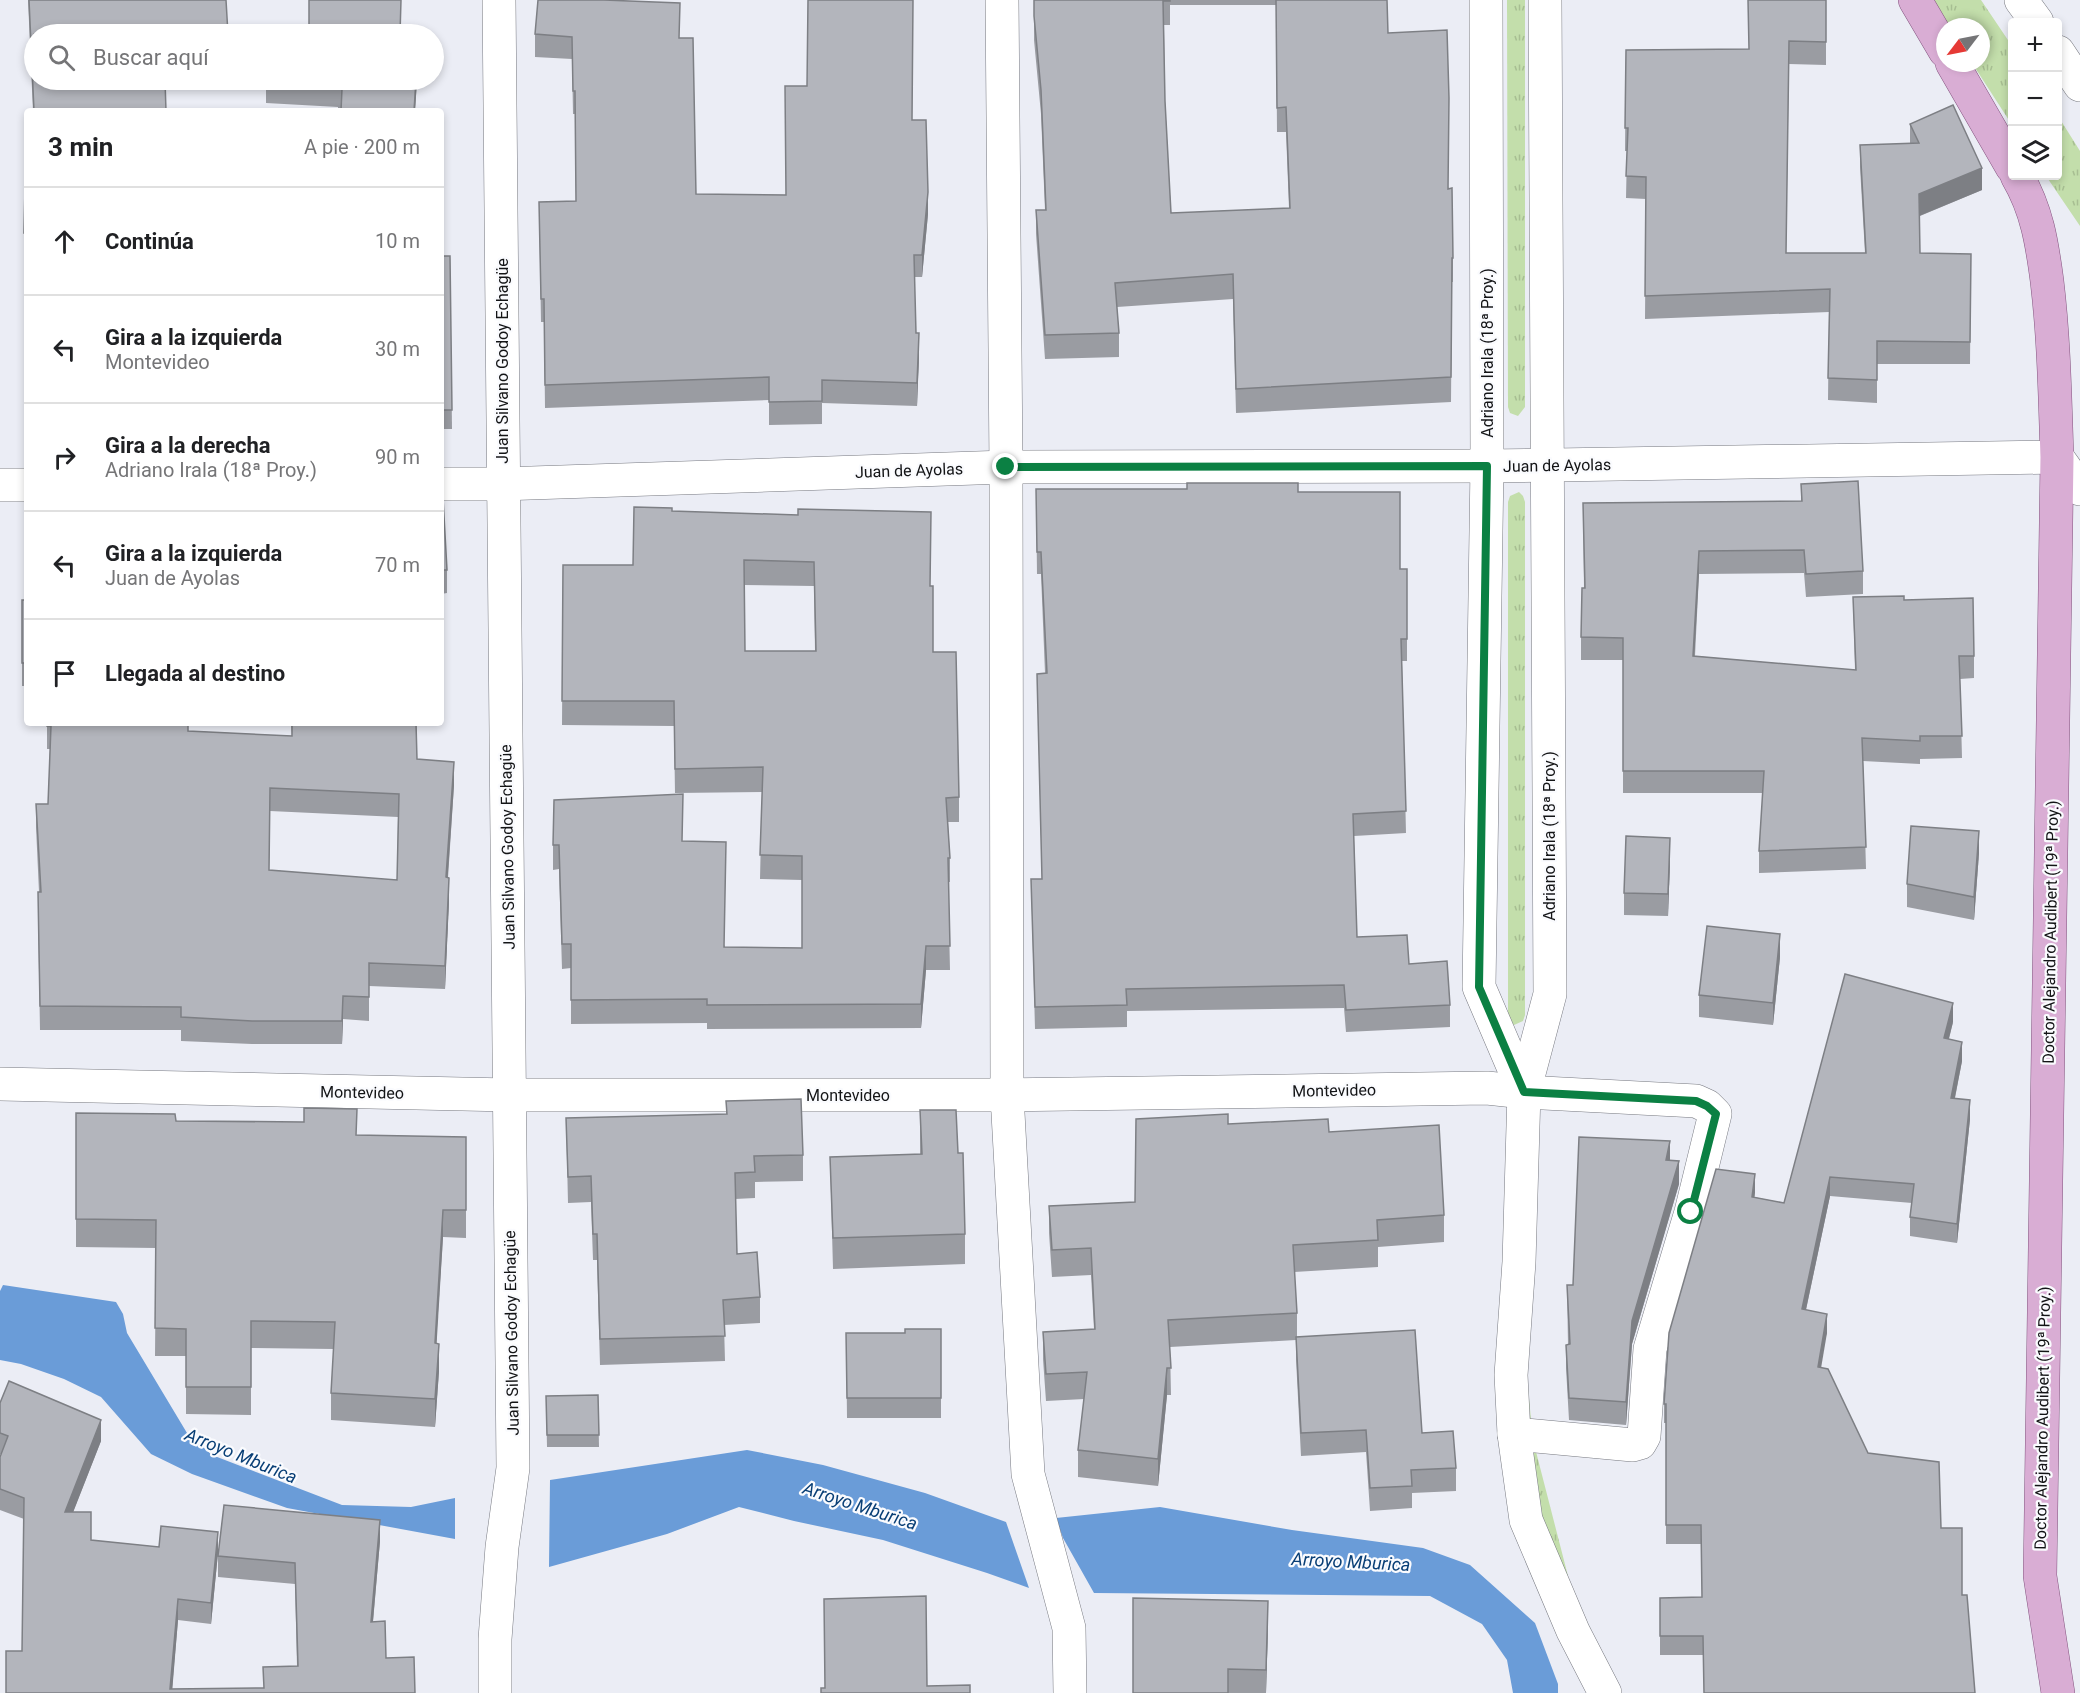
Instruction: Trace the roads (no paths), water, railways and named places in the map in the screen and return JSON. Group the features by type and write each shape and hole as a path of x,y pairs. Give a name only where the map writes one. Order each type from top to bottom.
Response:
{"main road":[{"path":"1915,0 1936,36"},
{"name":"Doctor Alejandro Audibert (19ª Proy.)","path":"1957,72 2008,158"},
{"name":"Doctor Alejandro Audibert (19ª Proy.)","path":"2021,180 2040,231 2052,318 2057,457 2040,1576 2058,1693"},
{"path":"2056,591 2069,545 2080,528"}],"street":[{"name":"Juan Silvano Godoy Echagüe","path":"495,1693 495,1639 502,1547 513,1468 499,0"},
{"path":"1002,0 1006,467 1007,1095 1028,1474 1069,1628 1070,1693"},
{"name":"Adriano Irala (18ª Proy.)","path":"1486,0 1487,466 1479,987 1524,1092"},
{"name":"Adriano Irala (18ª Proy.)","path":"1545,0 1550,994 1524,1092 1519,1262 1511,1375 1514,1434 1526,1520 1573,1631 1605,1693"},
{"path":"2062,58 2080,85"},
{"name":"Juan de Ayolas","path":"444,484 1006,467 1487,466 2057,457"},
{"path":"2057,457 2080,489"},
{"path":"0,485 24,485"},
{"name":"Montevideo","path":"0,1084 509,1095 1007,1095 1487,1088 1696,1101 1707,1106 1716,1114 1691,1212 1650,1349 1644,1436 1640,1443 1633,1445 1514,1434"}],"water":[{"path":"3,1285 116,1302 123,1314 127,1333 187,1433 212,1455 342,1505 411,1507 455,1498 455,1539 287,1508 192,1474 151,1454 101,1397 64,1379 21,1364 0,1360 0,1291"},
{"name":"Arroyo Mburica","path":"747,1450 823,1465 925,1493 1006,1522 1029,1588 883,1540 739,1507 667,1534 549,1567 550,1480"},
{"name":"Arroyo Mburica","path":"1160,1507 1292,1530 1423,1548 1470,1565 1535,1623 1558,1684 1558,1693 1513,1693 1507,1660 1482,1624 1430,1596 1094,1593 1063,1538 1056,1518"}]}
